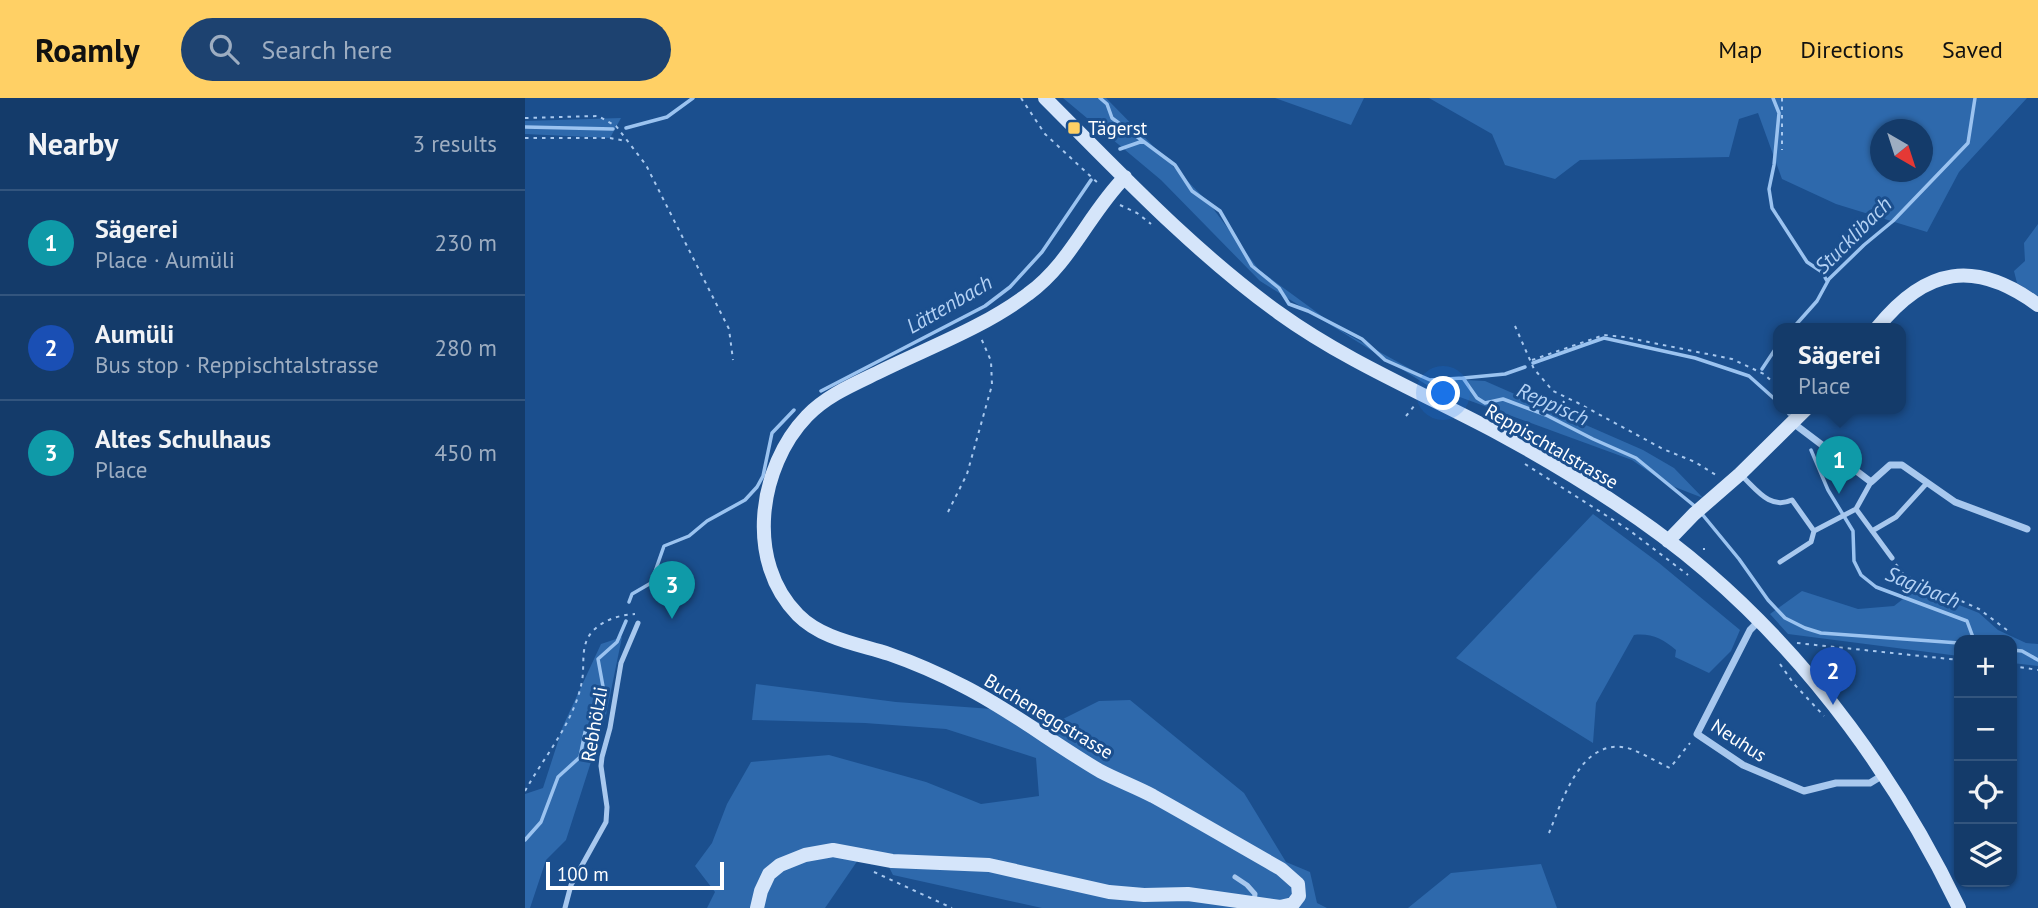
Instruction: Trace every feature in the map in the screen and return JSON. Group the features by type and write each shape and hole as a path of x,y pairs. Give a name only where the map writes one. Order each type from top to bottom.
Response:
{"street":[{"name":"Reppischtalstrasse","path":"1045,98 1194,244 1281,314 1333,348 1498,433 1540,458 1632,516 1707,571 1782,643 1833,705 1884,775 1917,829 1959,908"},
{"name":"Bucheneggstrasse","path":"757,908 769,874 780,865 805,855 833,850 892,861 989,865 1109,892 1144,895 1188,894 1287,906 1293,904 1299,896 1298,884 1281,869 1150,794 1103,772 965,687 912,663 825,634 797,614 775,580 767,559 763,538 764,515 775,469 783,450 804,419 820,404 842,390 974,326 1014,304 1040,285 1072,249 1107,195 1125,177"},
{"path":"1881,323 1895,307 1916,290 1953,277 1983,277 1998,281 2038,305"},
{"path":"1668,541 1801,414"},
{"path":"1793,423 1871,482 1890,465 1902,465 1955,502 2027,529"},
{"name":"Neuhus","path":"1759,621 1749,633 1697,734 1743,765 1804,791 1836,783 1870,783 1884,775"}],"lane":[{"path":"1735,478 1769,501 1783,505 1792,500 1814,531"},
{"path":"1780,562 1811,542 1814,531 1856,509 1871,482"},
{"path":"1872,531 1896,517 1927,483"},
{"path":"1856,509 1892,558"},
{"name":"Rebhölzli","path":"565,908 571,885 606,822 602,757 621,663 638,623"},
{"path":"1235,877 1247,884 1255,894 1254,902"}],"path":[{"path":"1021,98 1045,134 1083,168 1111,201 1151,223"},
{"path":"1782,98 1782,150"},
{"path":"525,118 598,116 616,127 646,165 729,330 733,360"},
{"path":"1035,121 1040,116"},
{"path":"525,138 610,138 627,142"},
{"path":"948,512 967,474 993,377 991,361 974,326"},
{"path":"1515,326 1534,369 1553,391 1663,449 1735,478"},
{"path":"1531,360 1604,335 1732,359 1764,374 1773,382"},
{"path":"1523,463 1629,530 1695,580"},
{"path":"1892,558 1904,575 1979,609 2007,629"},
{"path":"525,791 549,750 562,735 583,679 586,643 591,633 605,622 621,615 643,614"},
{"path":"1782,643 1803,642 1954,659"},
{"path":"1777,660 1794,684 1825,717"},
{"path":"2017,667 2038,670"},
{"path":"1549,833 1564,797 1586,759 1605,749 1629,749 1670,768 1697,734"},
{"path":"869,869 952,908"}],"shaded area":[{"path":"1063,98 1106,98 1209,203 1259,270 1345,333 1427,378 1485,381 1643,450 1674,468 1703,498 1667,484 1632,460 1427,385 1260,281 1161,180"},
{"path":"1275,98 1364,98 1351,125"},
{"path":"1429,98 2027,98 1959,172 1927,232 1836,204 1782,179 1758,113 1739,119 1729,157 1580,160 1555,179 1505,165 1492,134"},
{"path":"621,118 610,138 525,134 525,121"},
{"path":"2038,224 2038,296 2017,283 2014,271 2025,261 2024,243"},
{"path":"1593,514 1659,563 1740,630 1731,651 1709,673 1675,657 1676,650 1661,640 1646,635 1634,635 1596,703 1593,743 1456,658"},
{"path":"1917,588 1979,613 1998,630 2009,635 1954,635 1954,655 1788,634 1770,614 1802,591 1858,609 1894,606"},
{"path":"622,637 606,715 566,840 546,860 530,908 525,908 525,794 543,788 563,726 601,644"},
{"path":"2017,639 2038,644 2038,666 2017,664"},
{"path":"756,684 896,702 1006,710 1049,726 1099,701 1130,700 1244,793 1286,862 1310,872 1317,903 1327,908 1042,908 893,875 888,865 858,860 825,908 707,908 715,892 695,866 712,843 727,804 751,762 829,755 926,782 981,804 1039,796 1036,758 946,729 865,723 752,720"},
{"path":"1541,864 1557,908 1408,908 1451,873"}],"waterway":[{"path":"626,128 667,117 693,98"},
{"name":"Reppisch","path":"1100,98 1107,104 1112,118 1175,165 1192,191 1220,211 1252,266 1279,288 1289,304 1362,339 1385,360 1430,380 1463,378 1477,398 1485,403 1503,399 1546,415 1636,458 1697,508"},
{"path":"1773,98 1779,113 1769,189 1772,208 1807,262 1822,272 1827,281"},
{"name":"Stucklibach","path":"1797,323 1817,301 1829,279 1893,221 1968,143 1975,98"},
{"path":"525,127 613,129"},
{"name":"Lättenbach","path":"1120,149 1143,141"},
{"name":"Lättenbach","path":"821,391 985,306 1010,287 1042,252 1091,180"},
{"name":"Sagibach","path":"1533,363 1604,338 1695,358 1749,376 1773,398"},
{"name":"Stucklibach","path":"1762,369 1773,352"},
{"name":"Sagibach","path":"1463,378 1505,374 1525,367"},
{"name":"Lättenbach","path":"629,602 632,594 651,583 664,546 689,536 707,521 745,500 757,487 763,476 772,433 794,410"},
{"name":"Sagibach","path":"1811,450 1828,490 1853,531 1854,561 1861,575 1876,587 1967,621 1972,635"},
{"name":"Reppisch","path":"1702,514 1785,618 1821,633 1954,643"},
{"name":"Lättenbach","path":"525,840 541,822 558,777 580,757 585,732 596,721 604,692 598,659 617,642 626,621"},
{"name":"Reppisch","path":"2017,650 2038,660"}],"place":[{"name":"Tägerst","path":"1074,128"},
{"name":"Sägerei","path":"1839,494"},
{"name":"Altes Schulhaus","path":"672,619"},
{"name":"Aumüli","path":"1833,705"}]}
